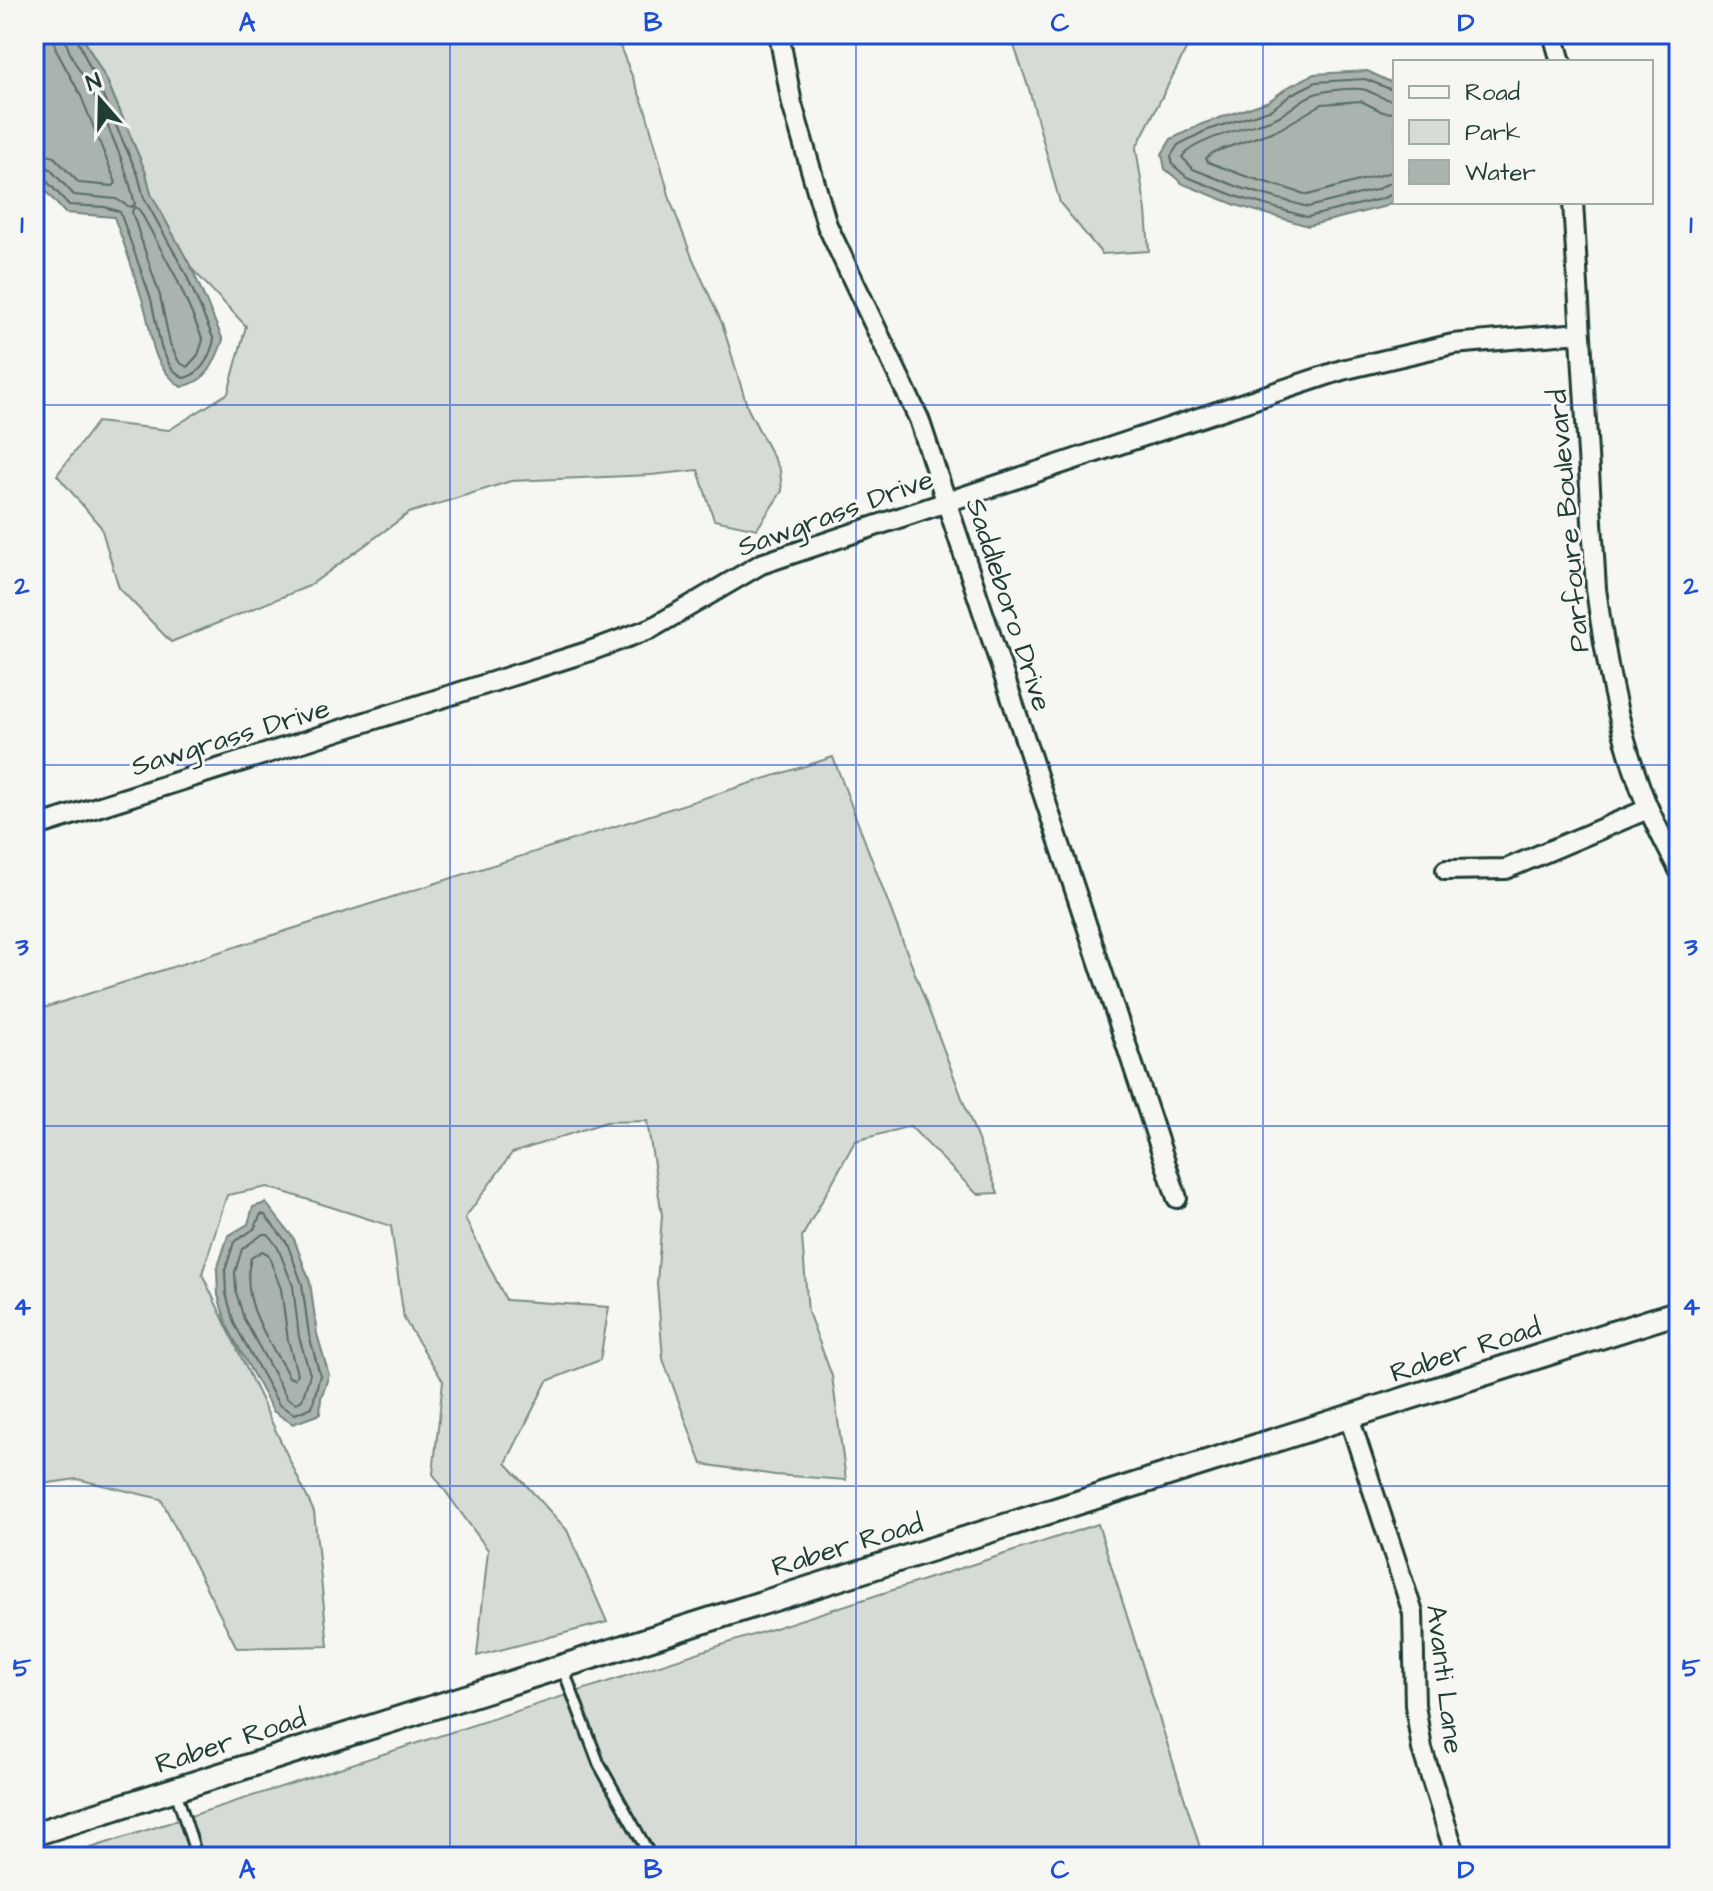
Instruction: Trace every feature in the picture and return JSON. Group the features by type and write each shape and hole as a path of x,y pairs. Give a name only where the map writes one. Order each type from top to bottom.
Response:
{"street":[{"name":"Saddleboro Drive","path":"779,34 792,104 827,225 919,419 1177,1198"},
{"path":"1553,34 1560,60"},
{"name":"Parfoure Boulevard","path":"1573,204 1596,589 1605,649 1617,709 1648,809 1679,870"},
{"name":"Sawgrass Drive","path":"34,827 590,651 652,628 761,564 1367,363 1453,344 1580,333"},
{"path":"1446,870 1506,869 1648,809"},
{"name":"Raber Road","path":"34,1834 1679,1312"},
{"name":"Avanti Lane","path":"1349,1417 1413,1613 1415,1705 1422,1749 1456,1857"}],"lane":[{"path":"562,1666 599,1764 651,1857"},
{"path":"175,1789 197,1857"}],"green space":[{"path":"81,34 615,34 645,108 671,202 722,323 748,409 780,470 782,491 757,529 714,520 698,470 511,481 409,513 309,586 171,642 119,588 101,527 57,475 97,422 169,430 228,393 246,326 192,269 151,194 146,173 108,83"},
{"path":"1010,34 1194,34 1136,148 1149,251 1102,254 1060,203 1029,89"},
{"path":"833,757 998,1193 977,1194 910,1126 855,1141 802,1237 808,1312 832,1376 846,1480 775,1475 702,1464 663,1359 657,1283 662,1215 647,1121 606,1122 512,1153 465,1218 506,1300 609,1307 600,1360 547,1381 506,1463 567,1530 607,1622 477,1656 488,1550 433,1474 443,1381 404,1319 391,1226 268,1187 227,1195 202,1274 314,1512 328,1646 237,1648 161,1499 77,1479 34,1485 34,1011"},
{"path":"1098,1524 1203,1857 63,1857"}],"water":[{"path":"34,34 81,34 108,83 146,173 151,194 192,269 223,340 209,371 198,381 181,387 162,367 153,347 139,289 114,217 65,213 34,178"},
{"path":"1367,71 1393,83 1393,201 1386,206 1308,226 1236,205 1183,184 1165,169 1162,154 1171,139 1202,124 1269,101 1314,74"},
{"path":"266,1203 294,1239 310,1282 317,1334 329,1375 321,1398 320,1414 293,1424 273,1411 227,1326 218,1295 217,1270 228,1236 248,1224 253,1207"}]}
